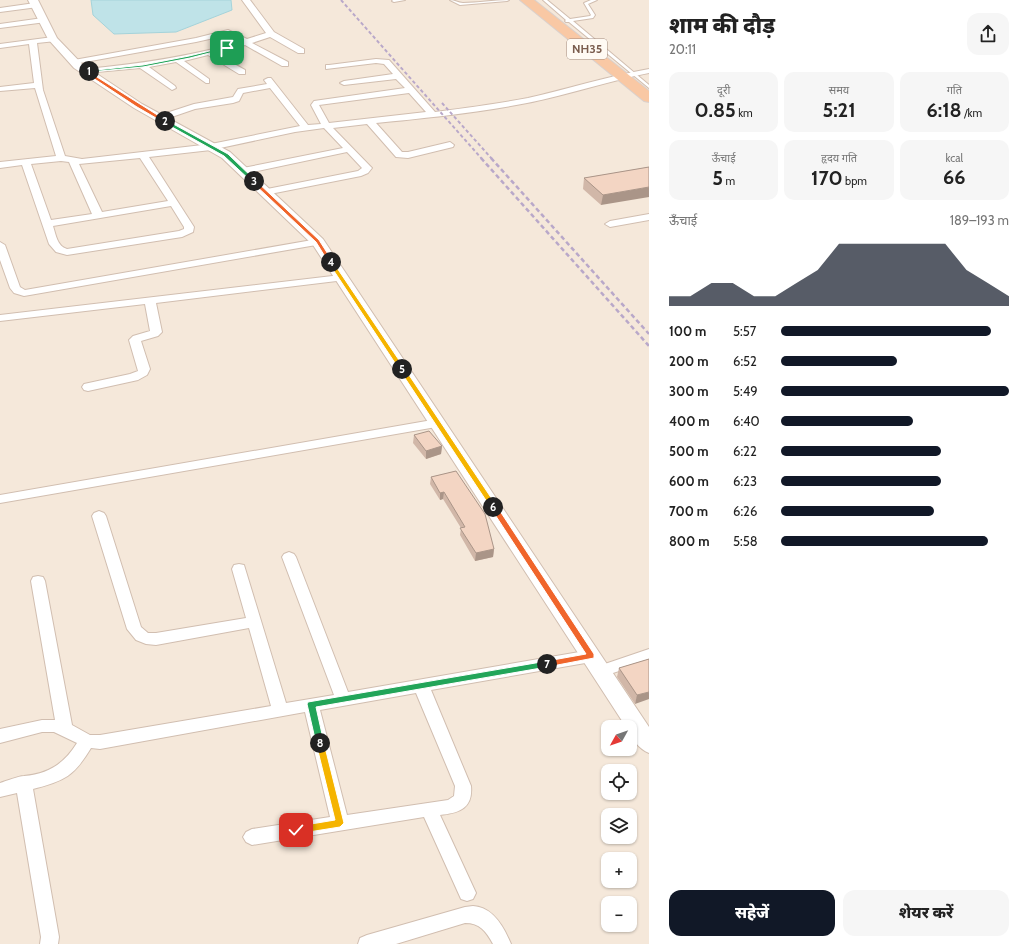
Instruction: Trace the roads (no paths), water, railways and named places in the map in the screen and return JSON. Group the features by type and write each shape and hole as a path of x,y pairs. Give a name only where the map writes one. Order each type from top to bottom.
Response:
{"highway":[{"name":"NH35","path":"526,0 553,22 627,75 649,98"}],"street":[{"path":"246,0 271,34 301,51"},
{"path":"0,10 34,2 53,39 80,67 138,106 226,155 318,242 648,741"},
{"path":"0,26 43,20"},
{"path":"80,67 224,32 232,33 285,64"},
{"path":"80,67 143,66 209,52 271,34"},
{"path":"0,46 53,39"},
{"path":"33,42 39,85 61,158"},
{"path":"209,52 242,72"},
{"path":"177,59 206,81"},
{"path":"329,68 362,63 386,62 433,115"},
{"path":"362,63 376,79"},
{"path":"143,66 172,88"},
{"path":"0,165 61,158 82,162 144,155 211,147 306,128 482,109 523,101 627,75 649,71"},
{"path":"344,83 399,76"},
{"path":"160,118 194,107 230,101 236,99 241,91 270,82 306,128"},
{"path":"0,89 39,85"},
{"path":"265,192 365,171 367,168 327,126 315,105 317,103 411,90"},
{"path":"370,122 399,155 408,155 450,145"},
{"path":"243,171 350,149"},
{"path":"26,162 54,244 60,250 67,252 187,232 189,230 189,227 144,155"},
{"path":"73,161 98,215"},
{"path":"47,224 174,203"},
{"path":"610,224 649,217"},
{"path":"0,245 15,288 24,293 318,242"},
{"path":"0,318 341,278"},
{"path":"88,387 134,377 143,373 144,369 136,340 156,332 150,300"},
{"path":"0,499 438,423"},
{"path":"99,516 134,629 138,634 146,639 156,639 254,622"},
{"path":"289,557 343,699"},
{"path":"239,569 280,710"},
{"path":"38,581 65,729"},
{"path":"601,671 649,655"},
{"path":"0,736 42,726 54,726 65,729 87,741 100,742 591,656"},
{"path":"252,837 453,806 462,800 465,794 463,786 421,686"},
{"path":"311,704 340,823"},
{"path":"0,790 57,775 67,769 87,741"},
{"path":"24,783 50,937 49,944"},
{"path":"429,809 467,893"},
{"path":"367,944 464,915 477,915 489,924 499,935 502,944"}],"lane":[{"path":"394,1 403,0"},
{"path":"452,0 460,4 507,0"},
{"path":"545,0 569,20 627,75 649,87"},
{"path":"553,22 592,17 593,15 586,3 595,0"}],"water":[{"path":"91,0 231,0 232,10 176,32 114,34 93,15"}],"railway":[{"path":"341,0 482,159"},
{"path":"442,103 492,159"},
{"path":"481,158 649,346"},
{"path":"491,158 649,334"}]}
